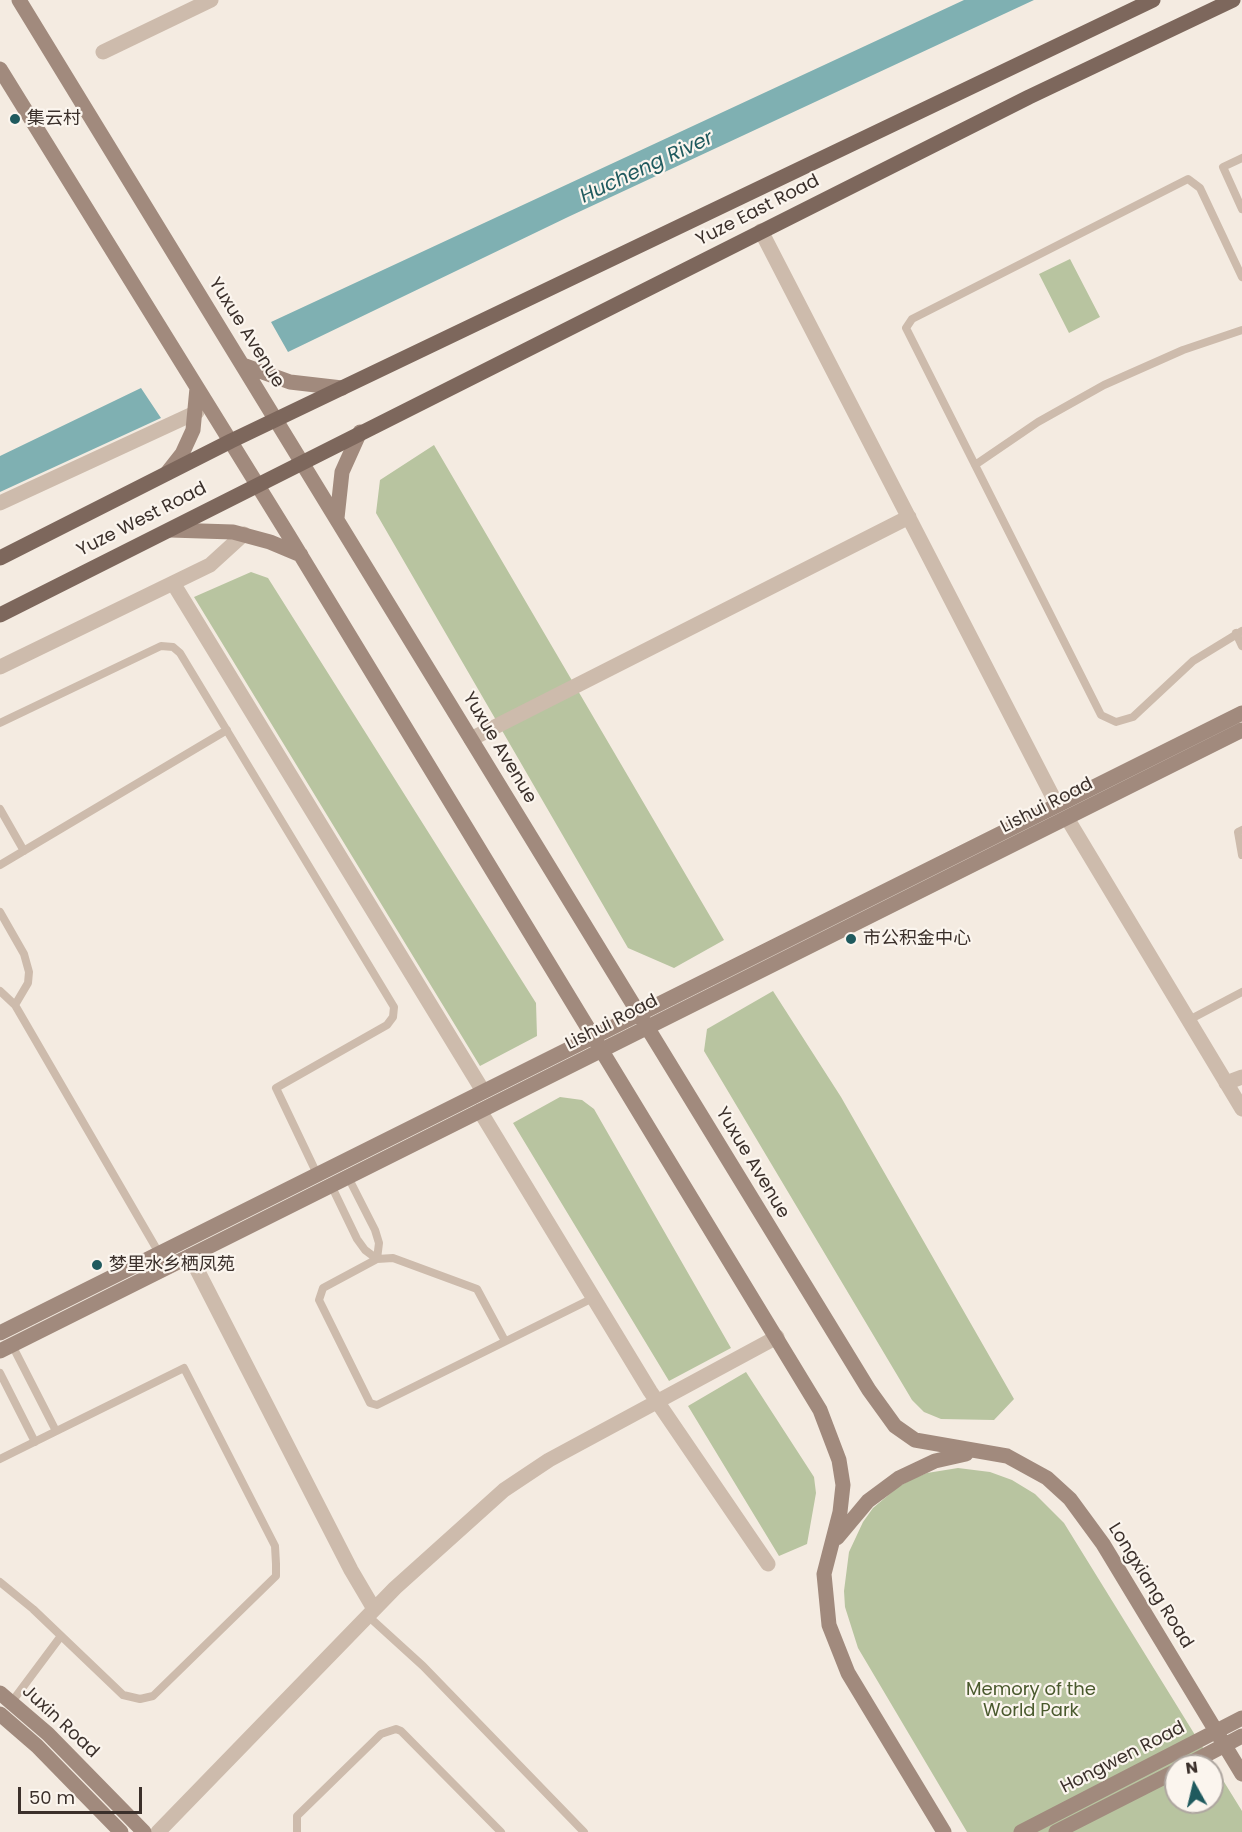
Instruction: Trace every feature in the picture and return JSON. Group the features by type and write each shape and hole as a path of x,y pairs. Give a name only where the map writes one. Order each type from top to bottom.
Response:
{"main road":[{"name":"Yuxue Avenue","path":"19,0 303,461 868,1390 895,1426 915,1440 942,1447 993,1452"},
{"name":"Yuze East Road","path":"277,419 1154,0"},
{"name":"Yuze East Road","path":"303,461 1029,97 1233,0"},
{"path":"0,69 301,555 820,1410 839,1460 842,1498 824,1574 829,1625 840,1656 944,1832"},
{"path":"243,365 290,381 342,388"},
{"path":"166,474 189,442 197,412 197,388"},
{"name":"Yuze West Road","path":"0,558 277,419"},
{"path":"337,518 342,472 360,432"},
{"name":"Yuze West Road","path":"0,615 303,461"},
{"path":"167,530 211,529 244,534 301,555"},
{"name":"Lishui Road","path":"0,1333 1242,713"},
{"name":"Lishui Road","path":"6,1348 1242,730"},
{"path":"831,1547 854,1515 899,1478 916,1468 954,1456 993,1452"},
{"name":"Longxiang Road","path":"993,1452 1021,1462 1047,1478 1080,1511 1242,1774"},
{"name":"Juxin Road","path":"6,1698 48,1734 144,1832"},
{"name":"Juxin Road","path":"0,1714 37,1746 121,1832"},
{"name":"Hongwen Road","path":"1021,1832 1242,1718"},
{"name":"Hongwen Road","path":"1208,1754 1242,1736"},
{"name":"Hongwen Road","path":"1056,1832 1164,1777"}],"street":[{"path":"103,52 211,0"},
{"path":"761,231 1057,805"},
{"path":"0,503 197,412"},
{"path":"471,740 909,517"},
{"path":"0,667 210,565 244,534"},
{"path":"173,583 483,1091"},
{"path":"1066,818 1187,1021 1242,1108"},
{"path":"1226,1083 1242,1077"},
{"path":"480,1111 657,1402 768,1564"},
{"path":"190,1256 371,1612"},
{"path":"158,1832 371,1612 504,1490 549,1460 777,1336"}],"lane":[{"path":"1242,158 1223,167 1242,209"},
{"path":"1242,277 1200,188 1188,179 912,319 906,328 1101,715 1122,722 1133,717 1193,661 1239,632 1242,646"},
{"path":"975,465 1038,422 1104,385 1183,350 1242,330"},
{"path":"0,723 161,646 169,646 180,653 394,1007 393,1017 387,1025 276,1088 317,1174"},
{"path":"0,865 226,730"},
{"path":"0,809 24,851"},
{"path":"1242,830 1238,832 1238,841 1242,855"},
{"path":"0,912 24,954 29,972 28,983 15,1005"},
{"path":"0,991 15,1005 159,1253"},
{"path":"1187,1021 1242,992"},
{"path":"348,1177 375,1230 379,1242 377,1259"},
{"path":"331,1185 357,1239 365,1250 377,1259"},
{"path":"506,1341 482,1294 474,1286 393,1257 377,1259 323,1288 319,1300 370,1403 377,1405 593,1298"},
{"path":"6,1348 56,1431"},
{"path":"0,1459 184,1368 275,1546 276,1564 276,1576 153,1696 147,1699 134,1699 123,1695 0,1582"},
{"path":"0,1373 35,1442"},
{"path":"371,1612 584,1832"},
{"path":"6,1698 61,1636"},
{"path":"297,1832 297,1816 381,1734 396,1729 401,1731 501,1832"}],"green space":[{"path":"1070,259 1100,317 1069,333 1039,274"},
{"path":"434,445 724,940 674,968 628,948 376,513 380,480"},
{"path":"251,572 268,578 536,1003 537,1036 480,1066 194,597"},
{"path":"773,991 841,1097 1014,1399 994,1420 941,1419 924,1412 912,1400 704,1051 707,1029"},
{"path":"560,1097 582,1100 594,1109 731,1348 669,1381 513,1123"},
{"path":"746,1372 814,1477 816,1493 807,1544 779,1556 688,1406"},
{"name":"Memory of the World Park","path":"958,1468 990,1472 1012,1480 1035,1494 1064,1523 1207,1754 1164,1754 1164,1814 1224,1814 1224,1782 1242,1811 1242,1832 967,1832 858,1648 845,1607 844,1591 849,1552 863,1522 873,1508 898,1487 927,1473"}],"water":[{"name":"Hucheng River","path":"964,0 1034,0 568,217 288,352 271,322"},
{"path":"141,388 161,418 0,492 0,456"}],"place":[{"name":"集云村","path":"15,119"},
{"name":"市公积金中心","path":"851,939"},
{"name":"梦里水乡栖凤苑","path":"97,1265"}]}
